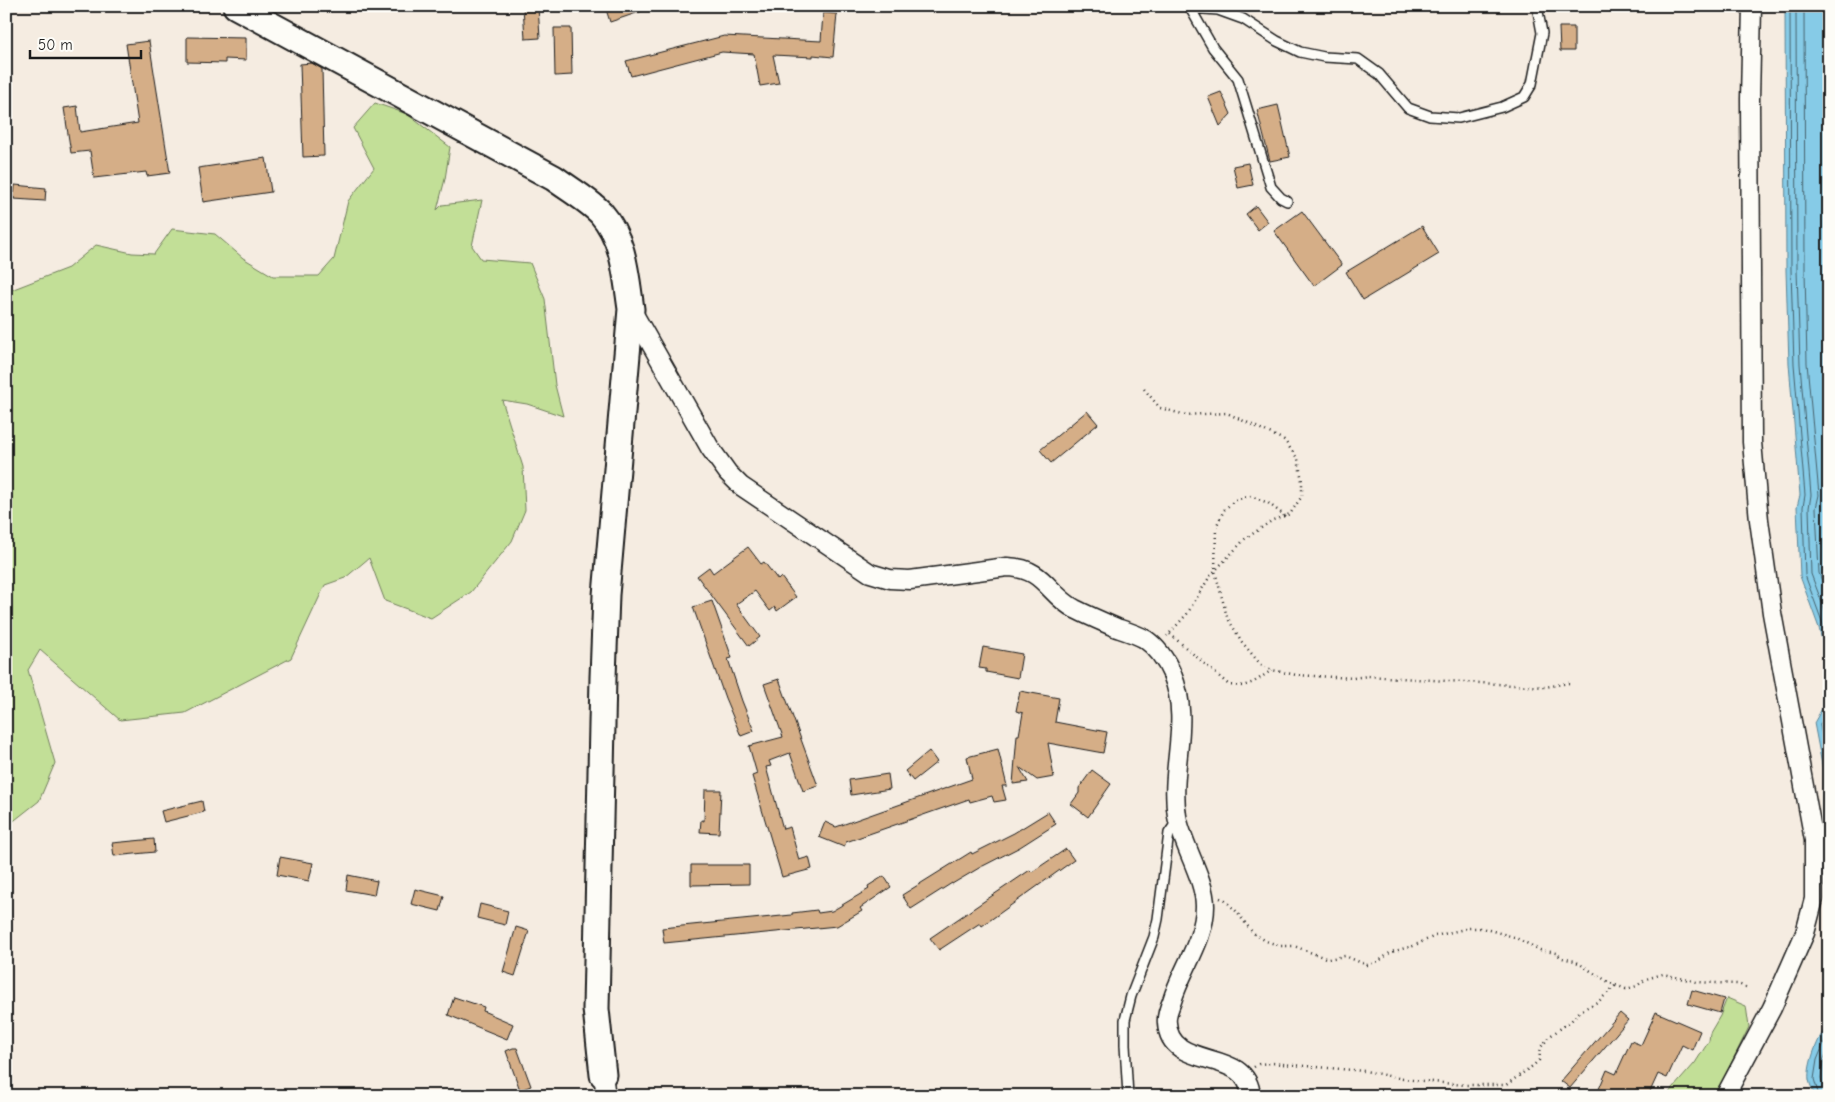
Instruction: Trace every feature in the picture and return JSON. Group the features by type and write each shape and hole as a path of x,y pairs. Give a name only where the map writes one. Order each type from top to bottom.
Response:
{"street":[{"path":"236,6 554,178 600,212 615,232 625,264 631,308 607,585 604,650 596,1009 605,1085"},
{"path":"1725,1096 1772,1008 1805,933 1814,900 1814,840 1772,613 1759,520 1752,442 1750,99 1752,6"},
{"path":"631,308 710,448 728,473 741,486 870,573 890,579 910,580 1007,567 1020,567 1034,573 1072,608 1143,638 1153,645 1168,664 1177,686 1181,705 1181,729 1176,784 1178,820 1200,880 1205,905 1202,930 1171,1002 1167,1022 1169,1035 1175,1044 1186,1052 1221,1062 1242,1074 1250,1089 1251,1096"}],"lane":[{"path":"1190,7 1218,10 1243,19 1277,41 1300,52 1324,57 1358,59 1379,74 1408,108 1430,116 1459,118 1502,108 1524,97 1532,84 1542,33 1537,6"},
{"path":"1190,7 1213,48 1238,80 1268,180 1271,187 1287,202"},
{"path":"1128,1096 1124,1046 1125,1020 1130,996 1154,937 1169,833 1178,820"}],"path":[{"path":"1144,389 1160,408 1186,415 1227,413 1284,440 1298,459 1302,481 1302,496 1290,514 1273,520 1245,539 1210,576 1187,614 1170,634 1153,645"},
{"path":"1285,516 1268,503 1251,496 1235,500 1224,510 1216,527 1215,571 1227,617 1242,642 1261,665 1272,670 1296,674 1352,678 1368,676 1544,687 1569,683"},
{"path":"1170,634 1229,685 1243,686 1254,682 1272,670"},
{"path":"1202,892 1225,900 1253,933 1266,941 1281,946 1294,946 1328,959 1345,956 1367,964 1379,961 1391,952 1413,946 1435,936 1469,928 1482,928 1514,937 1540,950 1556,953 1562,958 1575,961 1626,989 1637,986 1646,979 1663,974 1697,982 1738,984 1748,988"},
{"path":"1242,1074 1258,1064 1272,1063 1365,1071 1403,1079 1464,1086 1506,1085 1539,1060 1541,1047 1550,1036 1571,1021 1580,1011 1599,1001 1616,985"}],"green space":[{"path":"375,103 407,114 450,147 445,179 437,210 442,205 482,200 472,246 481,259 530,263 545,299 555,385 563,416 527,404 502,400 523,467 525,510 512,541 471,592 431,618 385,601 369,558 345,578 325,585 291,658 185,713 120,720 40,650 28,670 55,763 39,801 6,827 6,292 68,268 96,245 132,253 154,254 172,229 215,234 243,258 273,276 319,276 334,259 348,201 374,168 353,128"},
{"path":"1727,998 1746,1006 1749,1027 1715,1096 1666,1096 1695,1063 1709,1041 1710,1033 1720,1016"}],"water":[{"path":"1785,6 1829,6 1829,688 1828,666 1819,628 1800,576 1797,507 1800,495 1789,364 1786,271"},
{"path":"1829,688 1829,801 1814,723 1824,705"},
{"path":"1829,1023 1829,1096 1815,1096 1809,1080 1810,1066 1818,1042"}],"building":[{"path":"523,6 538,6 540,38 525,39"},
{"path":"605,6 650,6 651,8 610,22"},
{"path":"823,13 837,14 833,57 773,55 779,83 760,86 754,54 722,52 631,76 626,61 724,36 821,41"},
{"path":"1559,27 1574,27 1574,51 1560,51"},
{"path":"554,28 571,28 572,75 555,76"},
{"path":"187,37 246,38 246,60 225,59 225,63 187,62"},
{"path":"149,41 170,173 147,176 146,172 94,178 90,151 71,153 64,108 77,106 80,132 138,123 126,44"},
{"path":"312,63 322,69 324,156 303,157 300,64"},
{"path":"1221,92 1231,114 1220,126 1208,97"},
{"path":"1278,105 1290,157 1270,161 1257,110"},
{"path":"266,158 271,192 203,202 198,168"},
{"path":"1248,163 1253,185 1238,188 1233,166"},
{"path":"15,185 46,188 45,201 14,199"},
{"path":"1256,206 1268,222 1258,230 1246,214"},
{"path":"1302,211 1342,265 1314,286 1274,231"},
{"path":"1422,226 1439,254 1363,300 1346,272"},
{"path":"1087,411 1098,424 1051,463 1040,450"},
{"path":"748,547 761,564 764,562 778,580 781,577 796,597 777,611 775,607 770,611 755,591 736,604 760,637 749,646 697,576 709,567 713,573"},
{"path":"712,601 732,658 728,659 754,731 741,736 725,698 693,607"},
{"path":"983,647 1022,654 1018,678 986,672 986,669 979,668"},
{"path":"779,679 818,786 803,791 790,753 769,761 771,766 766,767 783,829 790,827 799,860 809,857 812,869 782,877 752,776 757,774 749,746 783,737 764,684"},
{"path":"1020,691 1059,698 1055,722 1107,732 1103,753 1048,743 1054,777 1037,780 1019,767 1028,782 1013,784 1017,735 1019,735 1023,713 1016,711"},
{"path":"998,749 1007,786 1002,786 1006,800 994,802 992,796 970,802 969,799 846,842 844,847 819,837 825,822 836,827 972,779 967,757"},
{"path":"929,751 937,762 913,781 905,771"},
{"path":"1092,770 1111,784 1088,817 1071,804 1079,793 1079,788"},
{"path":"888,774 890,789 851,795 849,780"},
{"path":"705,790 721,790 719,833 700,832 701,820 704,821"},
{"path":"202,801 204,812 164,822 161,811"},
{"path":"1048,812 1056,824 1020,847 952,883 911,909 902,895 971,852 972,854 1014,833"},
{"path":"154,839 155,852 114,856 112,843"},
{"path":"1066,849 1074,860 982,926 980,923 939,950 930,938 1030,870 1032,872"},
{"path":"280,857 313,863 309,881 277,875"},
{"path":"691,865 749,865 749,884 691,885"},
{"path":"348,875 377,881 374,895 346,890"},
{"path":"884,876 891,887 860,908 862,911 837,926 664,943 662,928 792,915 792,913 817,910 818,913 832,911 869,889 868,886"},
{"path":"415,889 444,896 440,911 411,904"},
{"path":"480,904 508,911 505,925 477,918"},
{"path":"516,927 529,931 515,976 503,972"},
{"path":"1692,990 1724,999 1720,1013 1688,1004"},
{"path":"454,997 484,1007 483,1011 513,1024 507,1039 448,1015"},
{"path":"1656,1012 1700,1031 1692,1050 1682,1045 1667,1078 1658,1074 1648,1096 1614,1096 1599,1089 1607,1070 1616,1074 1631,1041 1641,1045"},
{"path":"1620,1013 1628,1020 1570,1088 1561,1081"},
{"path":"517,1048 531,1086 520,1090 506,1051"}]}
